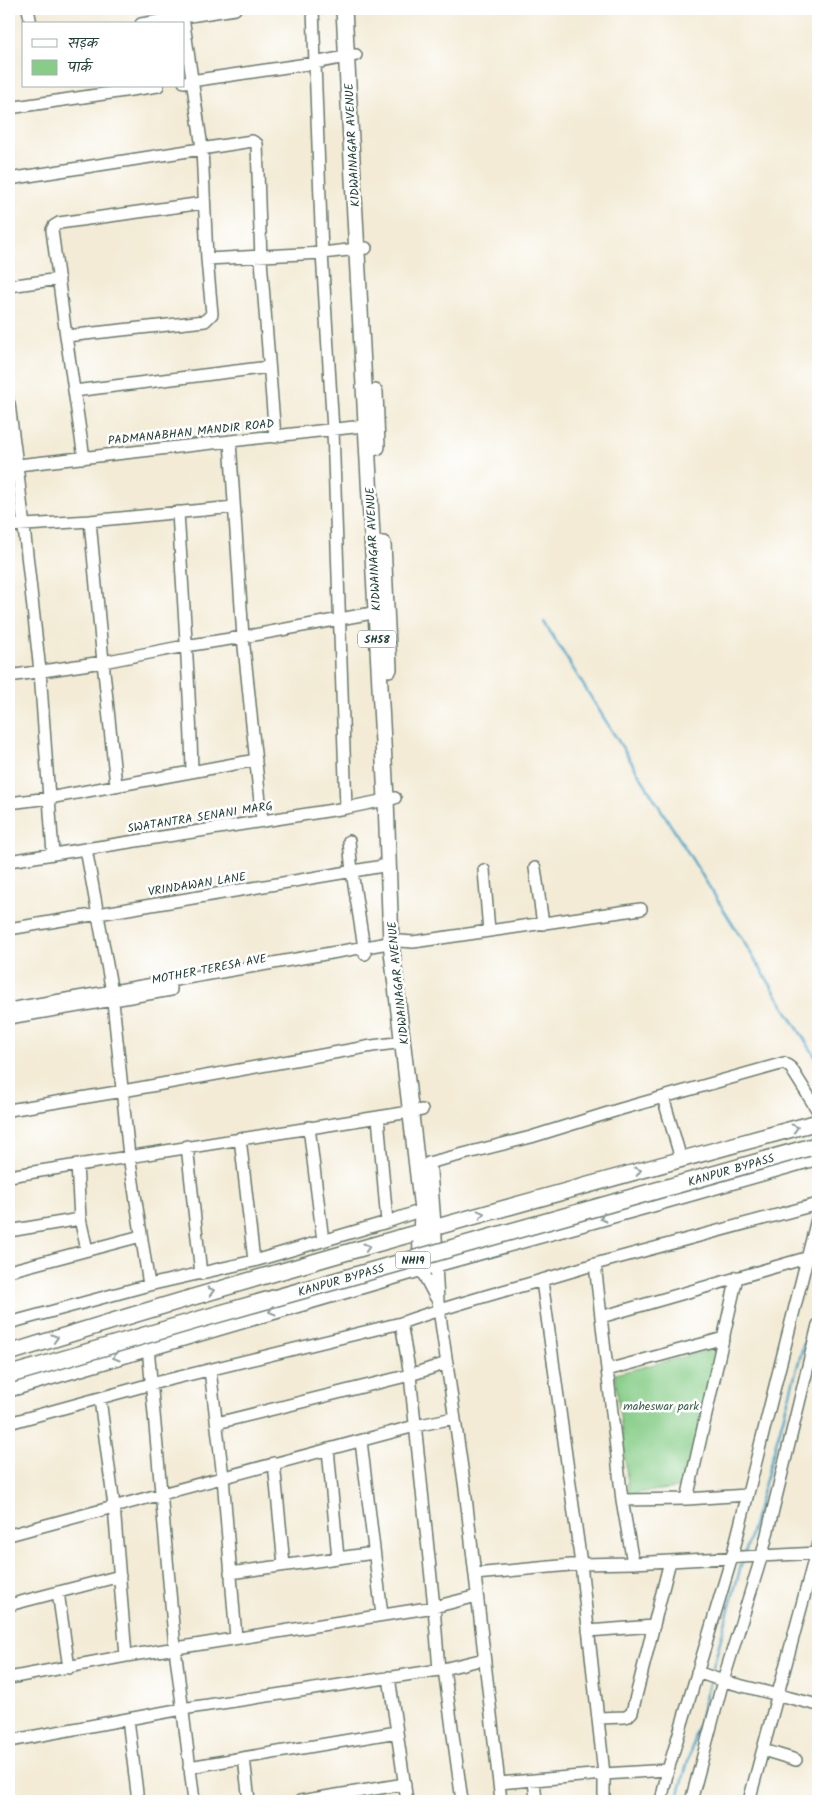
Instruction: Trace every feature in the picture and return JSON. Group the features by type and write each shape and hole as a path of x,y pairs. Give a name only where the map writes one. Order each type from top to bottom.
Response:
{"highway":[{"name":"KANPUR BYPASS","path":"9,1365 301,1280 818,1135"},
{"name":"KANPUR BYPASS","path":"9,1375 818,1145"}],"main road":[{"name":"KIDWAINAGAR AVENUE","path":"344,9 351,55 404,1042 428,1163 428,1229 420,1268"},
{"name":"KIDWAINAGAR AVENUE","path":"351,55 353,9"},
{"name":"KIDWAINAGAR AVENUE","path":"390,798 389,865 400,945 417,1110 422,1210 436,1264"},
{"path":"9,1353 148,1309 428,1229 818,1122"},
{"path":"9,1388 420,1268 649,1206 818,1157"}],"street":[{"path":"28,9 31,22"},
{"path":"148,22 182,13 235,9"},
{"path":"313,9 322,253 333,430 346,808"},
{"path":"66,336 205,321 212,314 203,203 202,148 188,82 185,48"},
{"path":"188,82 314,63 351,55"},
{"path":"9,108 144,88"},
{"path":"9,179 252,141 258,146 260,256 275,436"},
{"path":"84,458 52,230 56,224 203,203"},
{"path":"207,259 322,253 362,248"},
{"path":"9,286 59,279"},
{"path":"74,391 269,367"},
{"path":"9,404 13,466 24,524 40,672 53,854"},
{"name":"PADMANABHAN MANDIR ROAD","path":"13,466 371,425"},
{"path":"230,442 243,637 262,821"},
{"path":"9,526 90,521 234,507"},
{"path":"178,512 185,646 189,673 192,771"},
{"path":"90,521 102,662 116,785"},
{"path":"9,676 102,662 381,611"},
{"path":"9,802 49,798 256,760"},
{"name":"SWATANTRA SENANI MARG","path":"9,861 346,808 390,798"},
{"path":"349,841 364,951"},
{"path":"86,849 113,996 130,1156 149,1285"},
{"name":"VRINDAWAN LANE","path":"9,929 389,865"},
{"path":"535,868 543,924"},
{"path":"484,870 489,931"},
{"path":"9,1018 113,996 364,951 641,909"},
{"path":"9,1009 113,996"},
{"path":"9,1110 123,1092 404,1042"},
{"path":"428,1163 531,1137 663,1097 784,1064 791,1068 818,1111"},
{"path":"663,1097 681,1160"},
{"path":"9,1176 417,1110"},
{"path":"378,1117 387,1222"},
{"path":"309,1127 323,1240"},
{"path":"240,1138 254,1261"},
{"path":"187,1146 202,1274"},
{"path":"77,1164 80,1219 87,1250"},
{"path":"9,1424 151,1384 401,1323 438,1305 542,1281 595,1264 818,1204"},
{"path":"9,1324 149,1285 254,1261 422,1210"},
{"path":"661,1801 668,1770 700,1673 735,1556 747,1495 818,1215"},
{"path":"9,1231 80,1219"},
{"path":"9,1271 141,1236"},
{"path":"601,1317 806,1258"},
{"path":"436,1264 438,1305 465,1489 501,1801"},
{"path":"595,1264 622,1500 633,1563"},
{"path":"420,1268 438,1305"},
{"path":"687,1499 737,1278"},
{"path":"542,1281 581,1564 604,1774 604,1801"},
{"path":"401,1323 410,1375 441,1669 462,1801"},
{"path":"691,1801 721,1680 760,1555 818,1325"},
{"path":"607,1370 724,1338"},
{"path":"148,1347 175,1648 188,1767 194,1801"},
{"path":"217,1424 410,1375 447,1363"},
{"path":"210,1370 223,1477 236,1638"},
{"path":"100,1399 114,1506 126,1656"},
{"path":"9,1535 361,1440 454,1418"},
{"path":"361,1440 382,1615"},
{"path":"328,1449 338,1558"},
{"path":"274,1464 284,1565"},
{"path":"622,1500 687,1499 747,1495"},
{"path":"475,1574 581,1564 670,1561 818,1550 750,1801"},
{"path":"230,1573 374,1552"},
{"path":"598,1718 625,1717 632,1712 670,1561"},
{"path":"9,1605 120,1576"},
{"path":"58,1592 69,1668"},
{"path":"9,1678 126,1656 434,1607 478,1596"},
{"path":"588,1631 654,1626"},
{"path":"9,1741 182,1709 441,1669 484,1659"},
{"path":"700,1673 818,1705"},
{"path":"389,1677 407,1801"},
{"path":"128,1719 138,1801"},
{"path":"188,1767 397,1732"},
{"path":"763,1750 796,1760"},
{"path":"244,1758 249,1801"},
{"path":"499,1783 668,1770"},
{"path":"534,1780 536,1801"},
{"path":"300,1801 349,1797 404,1784"}],"green space":[{"name":"maheswar park","path":"718,1348 686,1487 629,1494 615,1374"}],"waterway":[{"path":"544,622 818,1061"},
{"path":"745,1554 818,1293"},
{"path":"711,1674 742,1562"},
{"path":"677,1801 710,1680"}]}
